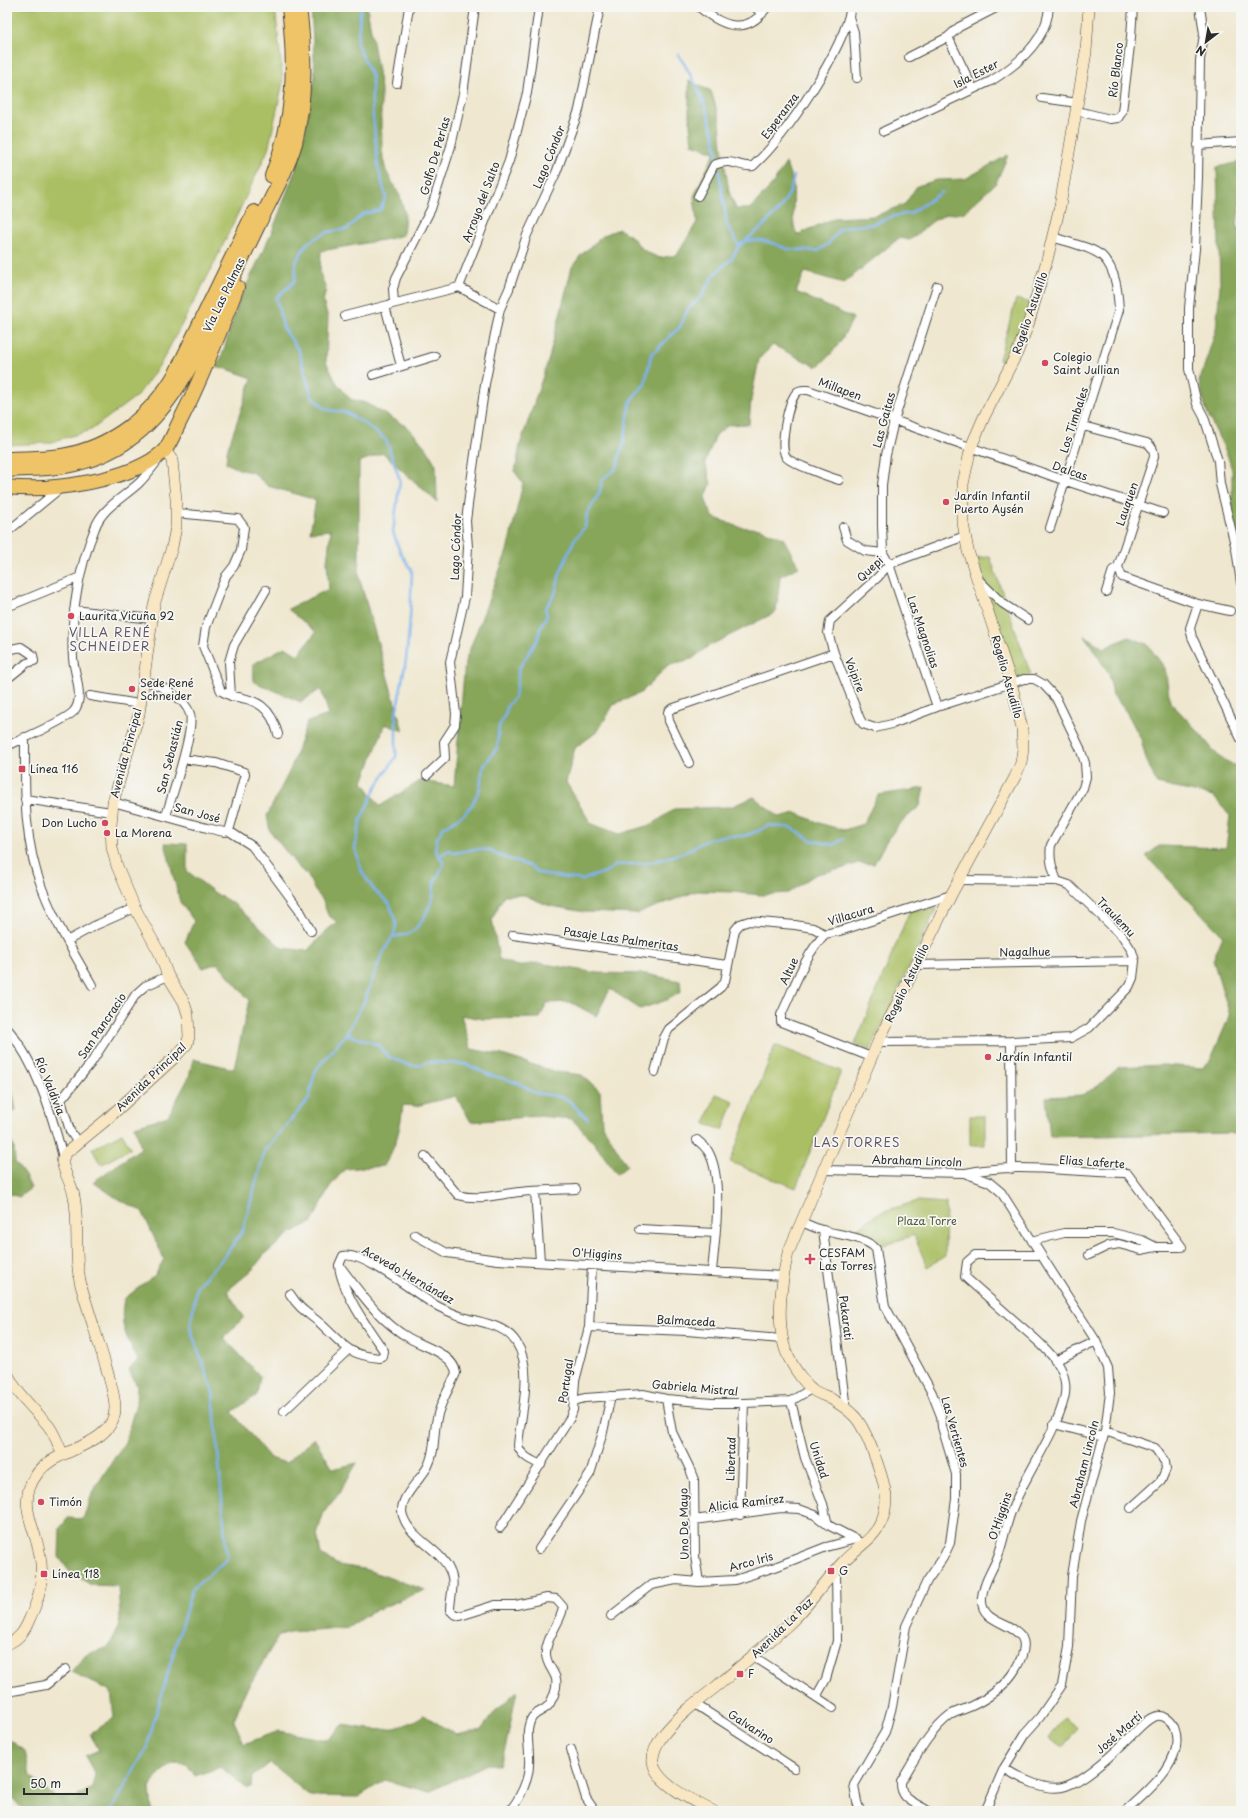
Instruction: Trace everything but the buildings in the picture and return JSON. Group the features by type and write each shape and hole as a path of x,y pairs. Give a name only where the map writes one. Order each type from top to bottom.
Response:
{"highway":[{"name":"Vía Las Palmas","path":"7,459 61,456 101,444 135,423 154,405 170,384 264,192 278,159 288,125 293,88 293,50 289,7"},
{"name":"Vía Las Palmas","path":"7,470 66,466 94,458 120,446 154,420 172,398 192,363 289,159 300,114 305,58 299,7"},
{"path":"7,487 64,486 104,479 146,463 165,450 213,352 265,210"}],"street":[{"path":"397,83 409,7"},
{"name":"Golfo De Perlas","path":"394,303 393,289 396,278 431,209 451,146 463,94 475,7"},
{"name":"Arroyo del Salto","path":"459,287 509,161 527,93 539,7"},
{"name":"Lago Cóndor","path":"427,775 445,758 444,742 455,725 456,714 450,662 465,597 468,547 466,521 485,384 500,309 509,289 527,235 556,173 579,110 600,7"},
{"path":"699,7 723,23 738,27 751,24 768,7"},
{"path":"754,7 762,14"},
{"name":"Esperanza","path":"698,196 714,165 732,161 753,166 760,160 804,103 826,68 849,16 851,7"},
{"path":"909,57 948,37 959,27 998,7"},
{"name":"Isla Ester","path":"884,131 1005,73 1029,50 1041,35 1048,19 1049,7"},
{"name":"Rogelio Astudillo","path":"846,1409 811,1389 789,1359 782,1339 781,1308 783,1276 788,1253 871,1057 951,894 960,880 1021,763 1023,749 1022,728 1011,682 968,551 965,536 962,497 965,471 972,447 984,417 1017,353 1025,332 1053,237 1086,52 1089,7"},
{"name":"Río Blanco","path":"1042,98 1077,107 1110,119 1118,118 1122,112 1133,7"},
{"path":"1200,7 1204,34 1200,60 1195,249 1189,308 1189,369 1197,404 1204,416 1218,461 1220,484 1236,549 1241,582"},
{"path":"849,16 854,32 857,78"},
{"path":"948,37 973,89"},
{"path":"1198,145 1241,142"},
{"name":"Los Timbales","path":"1050,528 1084,426 1114,331 1119,310 1118,298 1110,266 1102,256 1094,251 1053,237"},
{"name":"Las Gaitas","path":"889,564 884,553 882,485 886,455 894,421 937,286"},
{"path":"345,316 459,287 500,309"},
{"path":"385,306 401,366"},
{"path":"373,375 435,356"},
{"name":"Millapen","path":"839,480 793,462 785,456 783,450 785,423 796,393 801,390 808,390 972,447"},
{"name":"Lauquen","path":"1084,426 1148,443 1153,448 1154,457 1118,567 1113,570 1106,592"},
{"name":"Dalcas","path":"972,447 1066,481 1163,513"},
{"path":"7,746 73,712 78,702 79,694 72,648 74,610 80,577 93,532 98,520 150,471 165,450"},
{"name":"Avenida Principal","path":"63,1157 117,1111 174,1058 187,1044 190,1028 184,1002 168,976 159,952 135,908 117,866 112,848 112,807 138,714 154,605 172,547 176,513 172,460 165,450"},
{"path":"7,532 64,486"},
{"path":"176,513 238,519 244,527 241,550 234,566 226,576 221,588 206,627 203,646 221,691 230,696 247,698 265,707 278,734"},
{"path":"843,527 847,540 865,551 884,553"},
{"name":"Quepi","path":"834,653 828,633 830,621 834,615 878,577 889,564 965,536"},
{"name":"Las Magnolias","path":"889,564 937,706"},
{"path":"1118,567 1122,577 1198,604 1230,611"},
{"path":"7,607 80,577"},
{"path":"978,580 1002,603 1028,620"},
{"path":"230,696 229,662 234,645 266,590"},
{"path":"1198,604 1190,628 1192,637 1241,739"},
{"path":"74,610 152,618"},
{"path":"7,650 21,647 28,650 33,655 34,661 27,663 7,679"},
{"name":"Voipire","path":"689,763 669,721 668,712 673,708 834,653 860,719 863,724 874,728 892,724 937,706 1011,682"},
{"path":"960,880 1057,881 1051,865 1050,854 1052,845 1059,829 1083,788 1086,777 1085,763 1080,748 1056,698 1043,684 1034,679 1024,679 1011,682"},
{"name":"San Sebastián","path":"144,680 155,683 166,689 183,703 190,714 192,723 166,816"},
{"path":"90,696 139,704"},
{"path":"25,737 25,799 27,825 37,874 67,941 92,985"},
{"path":"183,758 216,764 244,772 245,774 229,831 252,846 299,909 311,931"},
{"name":"San José","path":"25,799 112,807 166,816 224,832 229,831"},
{"name":"Traulemu","path":"1057,881 1069,885 1123,937 1132,951 1135,961"},
{"name":"Villacura","path":"727,965 735,930 740,924 749,922 795,925 813,928 825,934 843,930 951,894"},
{"path":"67,941 94,926 135,908"},
{"name":"Altue","path":"825,934 808,956 781,1015 781,1022 871,1057"},
{"name":"Pasaje Las Palmeritas","path":"512,936 727,965"},
{"path":"878,1042 1011,1041 1071,1038 1079,1035 1088,1028 1129,987 1133,978 1135,961"},
{"name":"Nagalhue","path":"916,965 1135,961"},
{"path":"654,1072 664,1038 669,1029 721,987 725,982 727,965"},
{"name":"San Pancracio","path":"78,1144 70,1131 61,1100 91,1063 136,994 145,986 168,976"},
{"name":"Río Valdivia","path":"7,1028 23,1049 49,1105 63,1157"},
{"path":"1011,1041 1012,1169"},
{"path":"697,1140 707,1151 712,1162 717,1186 712,1271"},
{"path":"424,1156 458,1195 464,1197 484,1197 535,1191 576,1190"},
{"path":"7,1644 18,1638 24,1630 37,1605 42,1582 40,1554 30,1522 28,1506 29,1490 35,1477 50,1461 97,1438 113,1419 115,1410 114,1398 109,1378 81,1288 77,1256 77,1215 72,1184 62,1163 63,1157"},
{"name":"Elias Laferte","path":"964,1173 985,1169 1127,1173 1132,1177 1182,1247 1156,1247"},
{"name":"Abraham Lincoln","path":"823,1170 964,1173 989,1182 1001,1192 1096,1341 1105,1359 1110,1393 1104,1434 1081,1521 1072,1576 1069,1647 1062,1685 1040,1717 1025,1734 1004,1768 987,1807 987,1811"},
{"path":"535,1191 540,1261"},
{"name":"Las Vertientes","path":"802,1222 872,1245 876,1249 885,1306 932,1393 941,1416 942,1426 956,1474 956,1499 950,1542 943,1558 927,1581 906,1626 892,1707 885,1732 854,1785 860,1811"},
{"path":"640,1229 715,1233"},
{"name":"Pakarati","path":"823,1230 846,1409"},
{"path":"1032,1241 1064,1233 1113,1233 1142,1240 1156,1247"},
{"name":"O'Higgins","path":"415,1235 447,1253 460,1256 498,1260 540,1261 783,1276"},
{"path":"1089,1256 1108,1246 1119,1244 1141,1250 1156,1247"},
{"name":"Acevedo Hernández","path":"339,1265 343,1256 348,1254 359,1257 433,1304 459,1316 501,1329 509,1334 516,1342 521,1352 525,1374 526,1390 518,1446 520,1452 540,1465"},
{"name":"O'Higgins","path":"928,1811 905,1797 900,1789 901,1782 937,1726 952,1714 994,1694 1015,1670 1023,1649 1021,1636 1014,1628 992,1620 986,1614 982,1608 982,1598 984,1586 1002,1544 1013,1507 1054,1424 1064,1399 1065,1387 1062,1370 1034,1337 965,1277 967,1262 975,1256 1040,1255"},
{"path":"290,1294 299,1308 320,1324 348,1350 362,1356 380,1358 385,1354 384,1351 362,1317 340,1276 339,1265"},
{"path":"339,1265 387,1323 417,1343 450,1360 455,1366 456,1373 436,1418 433,1452 430,1463 406,1498 402,1510 403,1517 412,1531 451,1571 452,1591 450,1610 454,1614 460,1616 494,1605 516,1605 547,1598 556,1599 562,1607 562,1612 547,1647 546,1654 547,1662 556,1678 556,1688 549,1705 536,1713 531,1720 528,1738 530,1763 528,1775 521,1792 510,1811"},
{"name":"Portugal","path":"500,1528 570,1418 574,1401 575,1381 589,1328 592,1265"},
{"name":"Balmaceda","path":"589,1328 687,1331 782,1339"},
{"path":"1055,1361 1096,1341"},
{"path":"284,1410 348,1350"},
{"path":"7,1373 19,1395 48,1425 54,1434 63,1455"},
{"name":"Gabriela Mistral","path":"574,1401 585,1398 643,1394 666,1399 712,1403 791,1401 811,1389"},
{"path":"539,1549 550,1530 590,1474 603,1432 611,1396"},
{"name":"Uno De Mayo","path":"666,1399 672,1432 689,1466 694,1480 695,1556 699,1582"},
{"name":"Unidad","path":"791,1401 805,1458 823,1504 828,1525"},
{"name":"Libertad","path":"740,1515 744,1403"},
{"name":"Avenida La Paz","path":"713,1811 676,1790 658,1776 653,1762 655,1748 664,1735 695,1704 754,1656 812,1600 860,1541 873,1535 881,1523 885,1510 886,1496 868,1439 860,1423 853,1414 846,1409"},
{"path":"1054,1424 1104,1434 1155,1448 1165,1462 1166,1468 1162,1481 1131,1508"},
{"name":"Alicia Ramírez","path":"694,1520 740,1515 781,1508 799,1509 815,1515 828,1525 860,1541"},
{"name":"Arco Iris","path":"611,1616 651,1585 676,1580 699,1582 735,1580 775,1568 826,1547 860,1541"},
{"path":"816,1697 826,1679 837,1641 836,1570"},
{"path":"754,1656 833,1708"},
{"path":"7,1692 46,1685 66,1669"},
{"name":"Galvarino","path":"695,1704 794,1768"},
{"name":"José Martí","path":"1004,1768 1022,1780 1046,1787 1065,1787 1097,1766 1117,1750 1141,1726 1156,1716 1164,1716 1172,1723 1178,1736 1176,1749 1169,1765 1149,1790 1126,1811"},
{"path":"571,1749 586,1798 595,1811"}],"green space":[{"path":"7,7 275,7 283,82 268,150 212,268 161,363 138,395 91,430 48,443 7,445"},
{"path":"311,7 367,7 381,89 383,159 386,171 400,196 405,214 403,235 321,251 320,273 326,289 323,302 328,317 326,362 336,382 350,399 366,403 409,428 427,449 436,465 437,502 383,453 359,462 359,577 403,731 385,724 363,782 380,806 420,781 454,786 465,662 507,551 523,483 515,472 520,445 549,358 572,267 581,255 604,235 619,229 631,236 640,247 648,253 660,258 677,255 697,222 694,196 715,152 692,144 689,115 689,81 711,91 720,121 729,192 736,209 750,209 772,185 786,163 793,185 793,217 797,235 834,218 875,216 905,204 917,186 937,180 965,179 1008,155 996,183 963,213 947,214 933,221 910,240 899,238 844,283 805,272 796,292 853,318 842,339 834,351 817,367 773,345 759,359 751,400 749,424 728,425 716,435 705,462 711,484 705,499 713,517 739,527 760,529 783,538 799,567 780,576 776,612 707,647 692,659 668,665 641,693 614,704 598,731 575,748 566,782 591,824 620,834 653,824 674,809 730,807 754,797 779,817 796,813 822,824 844,830 863,824 878,795 924,788 920,806 900,823 885,843 874,864 858,863 841,869 816,874 788,893 761,895 733,892 697,891 636,914 585,912 550,906 524,895 504,895 492,919 499,959 517,966 539,963 597,973 646,974 680,981 681,992 667,1000 640,1009 610,989 596,1016 570,1002 547,1003 540,1018 482,1019 461,1015 471,1049 502,1055 557,1072 582,1075 600,1091 602,1124 627,1166 617,1174 594,1143 572,1119 538,1116 471,1122 456,1096 416,1106 403,1105 397,1137 384,1166 345,1169 331,1185 312,1222 291,1233 281,1241 264,1255 252,1270 227,1291 244,1317 224,1338 260,1376 257,1395 232,1412 270,1458 286,1463 314,1438 333,1469 357,1463 338,1495 324,1512 317,1534 321,1555 338,1565 364,1569 425,1590 371,1612 349,1627 291,1632 279,1635 242,1698 234,1721 244,1744 279,1731 327,1740 343,1725 366,1729 394,1728 414,1721 424,1715 456,1735 481,1730 493,1714 517,1691 506,1745 499,1765 487,1764 429,1792 385,1780 358,1797 310,1796 270,1763 252,1777 251,1787 246,1788 221,1767 195,1776 187,1764 173,1763 160,1773 150,1787 152,1811 24,1811 7,1792 7,1742 10,1740 25,1751 30,1776 55,1797 76,1797 92,1788 95,1774 85,1756 99,1750 90,1734 114,1718 111,1691 71,1672 86,1654 109,1647 118,1627 120,1618 118,1586 91,1585 69,1571 59,1557 60,1528 68,1518 83,1519 93,1491 125,1442 136,1404 137,1386 129,1370 138,1360 130,1344 123,1324 122,1317 124,1299 155,1275 164,1259 142,1211 118,1199 93,1182 141,1148 135,1126 168,1116 189,1077 193,1059 234,1069 249,1000 218,963 203,968 185,942 194,921 180,902 165,843 187,844 187,871 215,893 234,904 282,948 307,951 337,922 328,915 322,899 315,891 308,876 298,867 270,831 267,816 291,768 307,722 329,715 321,689 301,702 254,682 253,664 285,647 298,655 316,632 288,609 329,589 327,561 331,530 310,532 316,500 268,486 252,472 241,470 226,463 227,451 252,378 227,369 212,367 221,359 239,301 272,232 296,168 303,142 315,76"},
{"path":"1241,162 1241,198 1237,224 1241,237 1241,330 1237,349 1241,352 1241,548 1232,520 1232,470 1227,454 1207,413 1199,382 1216,330 1220,286 1217,167"},
{"path":"1016,299 1031,303 1010,363 999,360"},
{"path":"990,557 1031,675 1018,678 995,620 977,558"},
{"path":"1085,636 1104,648 1129,637 1147,644 1165,668 1170,702 1196,729 1219,757 1241,769 1241,1137 1231,1133 1050,1137 1046,1097 1082,1095 1098,1086 1119,1067 1163,1065 1202,1068 1210,1061 1230,1015 1213,960 1223,936 1146,856 1159,846 1226,848 1230,816 1213,796 1157,784 1146,759 1141,739 1127,713 1113,695 1109,674"},
{"path":"936,909 870,1051 855,1044 910,910"},
{"path":"775,1045 841,1071 796,1188 730,1162"},
{"path":"7,1080 13,1095 16,1110 7,1119"},
{"path":"716,1094 734,1101 723,1130 705,1124"},
{"path":"970,1116 985,1116 985,1145 970,1145"},
{"path":"122,1133 131,1148 101,1165 92,1149"},
{"path":"7,1135 14,1147 15,1162 31,1188 19,1197 7,1193"},
{"name":"Plaza Torre","path":"918,1201 946,1203 945,1256 927,1267 914,1235 885,1245 852,1232 878,1213"},
{"path":"1063,1718 1077,1728 1063,1748 1049,1738"}],"waterway":[{"path":"111,1811 146,1749 192,1589 227,1559 213,1392 190,1328 197,1286 225,1256 243,1230 265,1150 309,1099 315,1071 346,1034 364,1002 381,957 394,934 396,926 394,915 389,903 374,890 362,872 355,848 361,819 376,787 396,757 396,714 406,660 412,571 400,552 393,532 400,480 386,440 368,426 347,413 325,409 311,395 299,351 283,327 276,298 295,281 296,262 307,243 327,232 347,229 363,214 380,210 386,197 378,167 372,105 372,77 357,44 361,7"},
{"path":"678,54 693,79 709,118 718,160"},
{"path":"719,171 727,225 739,246"},
{"path":"392,937 407,934 413,931 423,920 433,898 434,883 444,864 435,849 437,838 444,827 464,814 472,805 480,788 483,767 497,748 499,726 506,713 507,706 515,697 519,668 538,639 540,629 547,615 545,609 555,594 560,573 574,540 585,527 587,514 600,492 602,481 606,476 615,470 618,464 624,443 630,403 645,384 651,355 680,327 688,309 701,297 714,275 732,258 739,246 761,228 780,209 790,192 794,176"},
{"path":"745,241 761,240 787,249 818,251 828,244 840,229 873,224 894,216 911,213 942,192"},
{"path":"439,856 449,850 454,853 475,849 491,850 495,854 529,866 546,875 582,880 605,872 617,865 647,863 667,858 687,851 709,839 723,836 744,836 769,825 792,828 811,840 834,845 843,839"},
{"path":"346,1034 378,1045 389,1057 409,1065 416,1066 429,1062 466,1064 489,1075 520,1084 535,1093 562,1097 568,1100 588,1119"}],"place":[{"name":"Colegio Saint Jullian","path":"1045,363"},
{"name":"Jardín Infantil Puerto Aysén","path":"946,502"},
{"name":"Laurita Vicuña 92","path":"71,616"},
{"name":"Sede René Schneider","path":"132,689"},
{"name":"Línea 116","path":"22,769"},
{"name":"Don Lucho","path":"105,823"},
{"name":"La Morena","path":"107,833"},
{"name":"Jardín Infantil","path":"988,1057"},
{"name":"CESFAM Las Torres","path":"810,1259"},
{"name":"Timón","path":"41,1502"},
{"name":"G","path":"831,1571"},
{"name":"Línea 118","path":"44,1574"},
{"name":"F","path":"740,1674"}],"district":[{"name":"VILLA RENÉ SCHNEIDER","path":"110,640"},
{"name":"LAS TORRES","path":"857,1143"}]}
